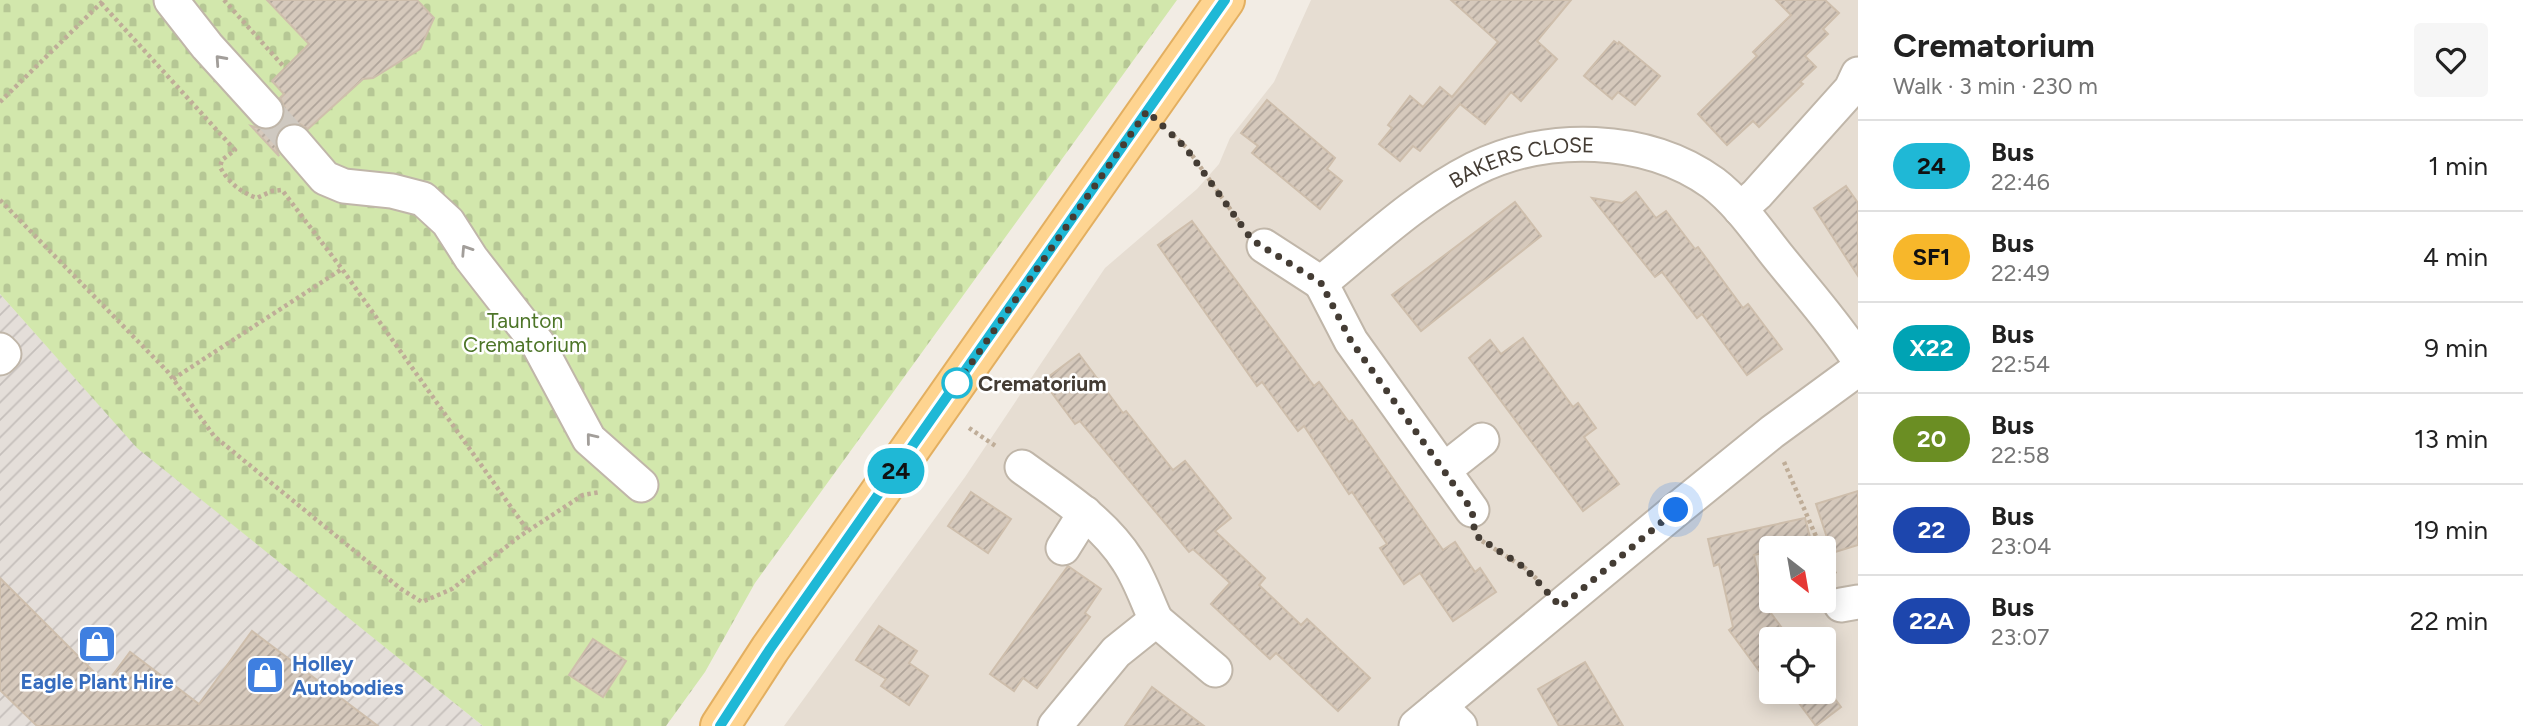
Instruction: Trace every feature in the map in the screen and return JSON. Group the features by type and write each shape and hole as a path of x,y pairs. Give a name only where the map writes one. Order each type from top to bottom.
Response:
{"main road":[{"path":"720,726 770,649 1225,0"}],"street":[{"path":"171,0 207,46 266,111"},
{"path":"1740,209 1757,194 1851,89 1858,74"},
{"path":"294,142 325,178 344,186 392,191 424,199 448,222 471,258 538,344 589,439 641,485"},
{"name":"BAKERS CLOSE","path":"1321,283 1411,208 1473,169 1512,153 1580,144 1621,147 1670,159 1713,183 1740,209 1858,359"},
{"path":"1264,246 1321,283 1351,341 1472,510"},
{"path":"0,350 4,354 0,358"},
{"path":"1439,719 1561,607 1772,432 1858,369"},
{"path":"1444,470 1482,440"},
{"path":"1022,467 1085,513 1102,529 1128,561 1156,620 1215,670"},
{"path":"1063,548 1085,513"},
{"path":"1055,726 1116,652 1156,620"}],"path":[{"path":"224,0 285,68"},
{"path":"0,102 102,2 235,150 222,160 220,167 228,181 244,194 257,198 282,190 342,269 528,531"},
{"path":"1147,111 1186,148 1252,240 1264,246"},
{"path":"0,200 173,379 215,436 401,589 422,602 452,589 528,531 583,495 641,485"},
{"path":"173,379 342,269"},
{"path":"939,409 989,441 1022,467"},
{"path":"1772,432 1816,536"},
{"path":"1472,510 1475,535 1525,568 1561,607"}],"shaded area":[{"path":"1311,0 1858,0 1858,726 784,726 965,477 1105,268 1197,189 1219,164 1230,138 1274,82"},
{"path":"0,294 138,448 483,726 0,726"}],"green space":[{"name":"Taunton Crematorium","path":"0,0 1177,0 755,583 705,672 666,726 483,726 137,448 0,294"}],"building":[{"path":"267,0 417,0 434,18 420,49 373,78 363,79 308,129 291,123 281,128 275,145 279,156 251,126 269,130 279,125 284,117 285,108 280,98 284,94 272,81 309,44"},
{"path":"1451,0 1571,0 1537,41 1557,59 1521,101 1511,92 1485,124 1460,104 1420,151 1413,146 1400,161 1379,144 1392,128 1388,125 1410,96 1423,107 1440,87 1452,97 1498,42"},
{"path":"1776,0 1825,0 1839,13 1823,29 1828,34 1805,56 1816,67 1800,82 1803,84 1759,127 1753,121 1727,145 1698,114 1757,56 1753,52 1791,15"},
{"path":"1614,41 1618,44 1619,42 1660,76 1635,105 1618,92 1612,99 1584,76"},
{"path":"1267,100 1335,158 1327,169 1342,181 1320,209 1252,153 1258,146 1241,133"},
{"path":"1846,186 1858,203 1858,276 1814,208"},
{"path":"1636,192 1656,218 1666,211 1695,249 1698,247 1743,308 1748,304 1782,349 1747,375 1702,314 1697,318 1662,272 1655,277 1592,198 1622,203"},
{"path":"1515,202 1541,236 1421,331 1392,295"},
{"path":"1192,221 1314,386 1319,382 1349,422 1352,420 1443,550 1455,542 1475,572 1480,568 1496,592 1453,621 1420,573 1404,584 1380,548 1387,544 1352,492 1349,494 1304,426 1298,431 1262,382 1257,386 1158,245"},
{"path":"1523,338 1573,407 1578,403 1596,428 1584,437 1619,484 1583,511 1469,358 1490,340 1501,354"},
{"path":"1079,354 1123,413 1126,411 1173,470 1185,461 1231,518 1215,531 1265,578 1259,585 1301,625 1307,619 1370,678 1338,711 1276,653 1270,659 1211,604 1230,583 1193,549 1189,552 1080,421 1075,424 1043,381"},
{"path":"1858,491 1858,545 1836,552 1836,536 1826,536 1816,504"},
{"path":"971,492 1011,519 988,553 948,526"},
{"path":"1805,518 1810,536 1759,536 1759,554 1754,555 1759,578 1759,613 1771,613 1781,627 1759,627 1759,671 1729,630 1733,627 1719,564 1714,566 1708,539"},
{"path":"1068,566 1101,589 1085,613 1090,617 1037,688 1023,678 1014,691 990,674"},
{"path":"0,578 106,684 130,652 199,704 252,631 378,726 37,726 0,690"},
{"path":"879,626 917,651 909,663 928,676 909,705 881,686 886,679 856,660"},
{"path":"593,639 626,661 603,697 569,675"},
{"path":"1585,662 1623,726 1559,726 1538,689"},
{"path":"1152,687 1204,726 1125,726"},
{"path":"1836,700 1841,707 1816,726 1800,704 1836,704"}],"tunnel":[{"path":"266,111 294,142"}],"bus line":[{"name":"24","path":"720,726 770,649 1225,0"}],"place":[{"name":"Crematorium","path":"957,383"},
{"name":"Eagle Plant Hire","path":"97,644"},
{"name":"Holley Autobodies","path":"265,675"}],"route":[{"path":"957,383 954,388 1147,111 1186,148 1252,240 1321,283 1351,341 1472,510 1475,535 1525,568 1561,607 1676,510"}]}
